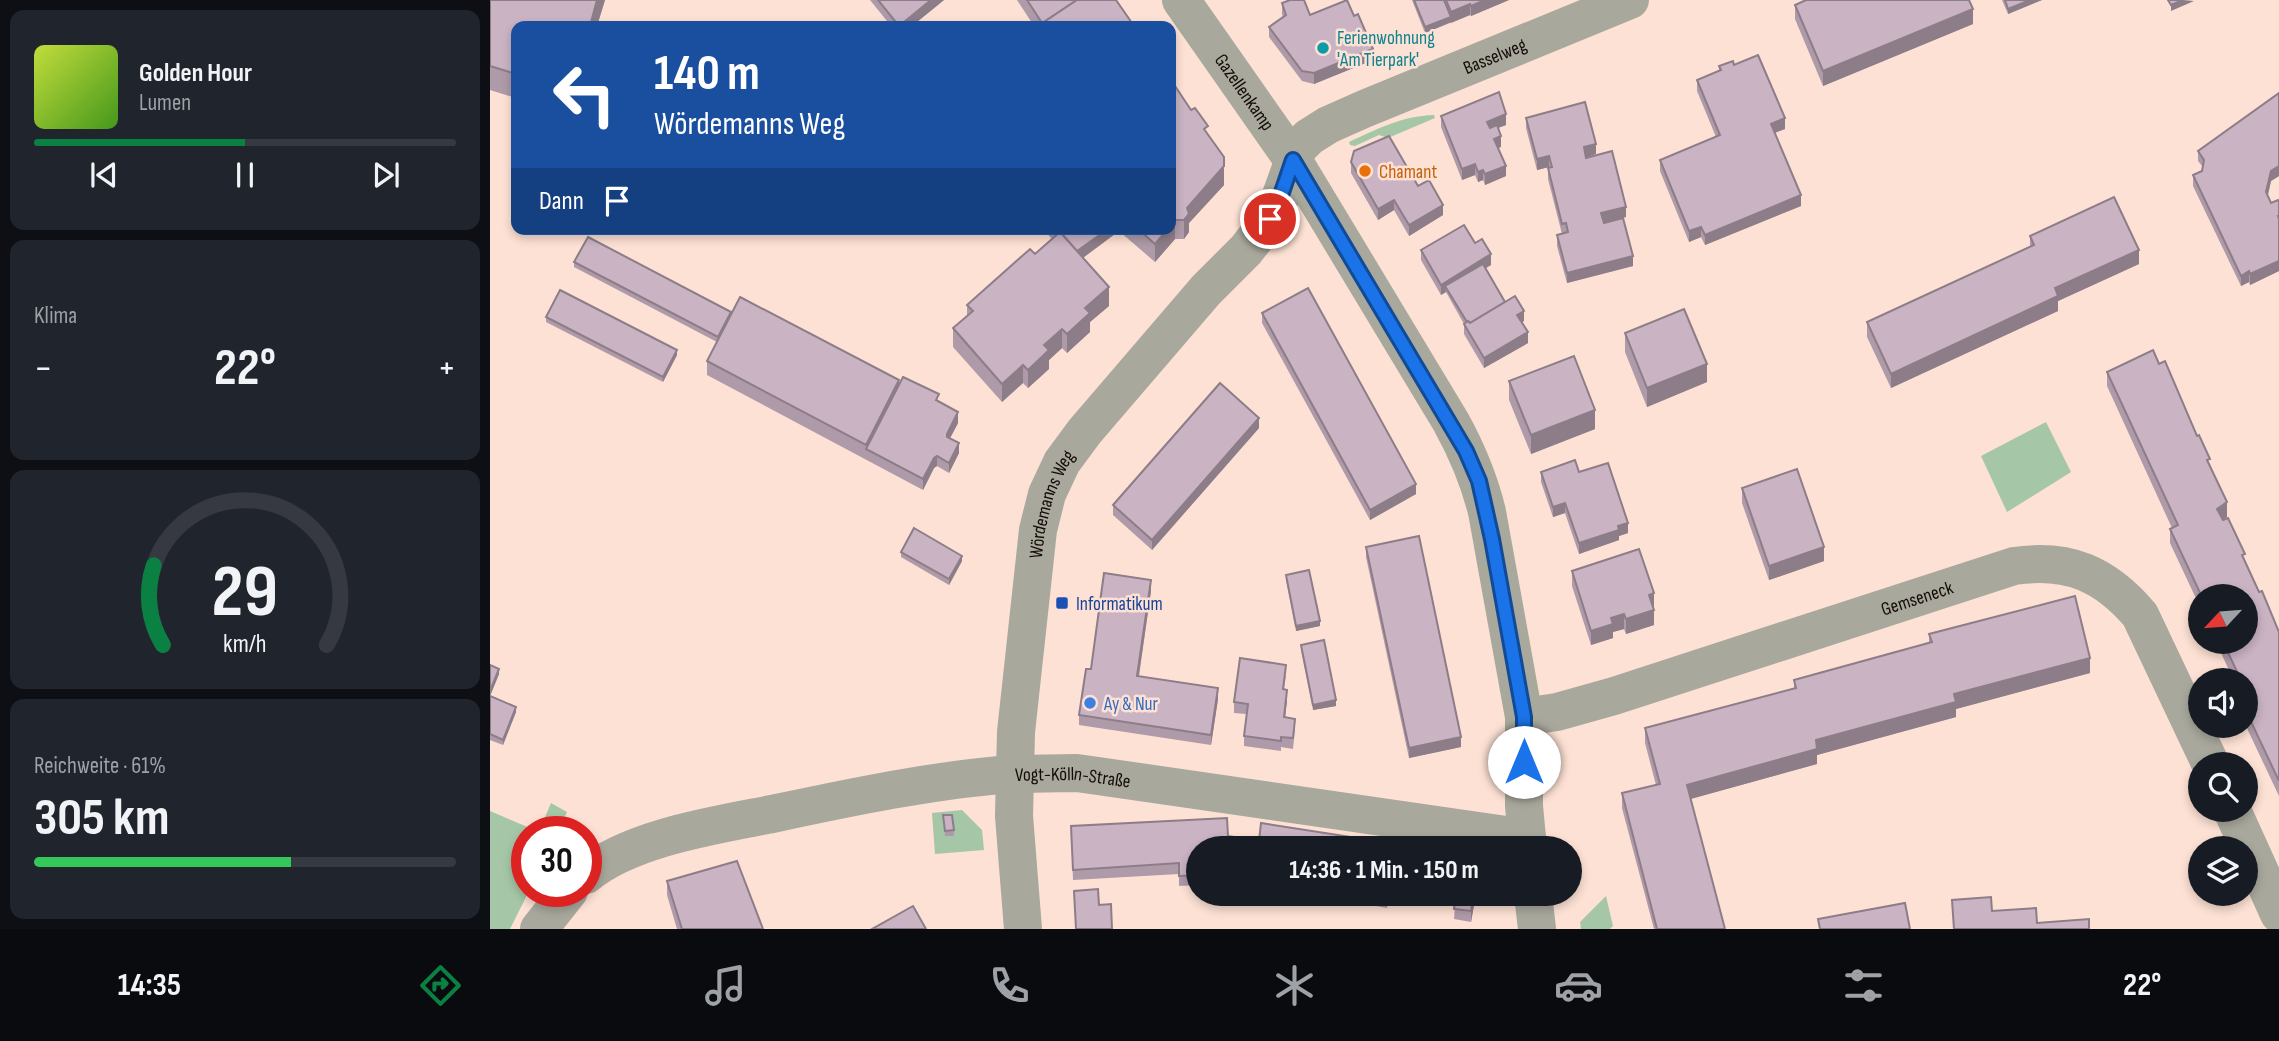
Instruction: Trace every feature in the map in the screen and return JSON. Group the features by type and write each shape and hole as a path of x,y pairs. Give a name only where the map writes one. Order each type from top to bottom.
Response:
{"street":[{"name":"Gazellenkamp","path":"1181,0 1293,160 1466,451 1479,481 1524,717 1524,806 1527,836"},
{"name":"Basselweg","path":"1293,160 1304,142 1328,125 1630,0"},
{"name":"Wördemanns Weg","path":"1023,929 1013,774 1038,530 1047,494 1062,462 1085,431 1206,290 1264,228 1278,204 1293,160"},
{"name":"Gemseneck","path":"1524,717 1557,712 1614,696 1733,655 1895,606 2014,566 2050,563 2070,567 2108,583 2125,597 2140,615 2205,752"},
{"name":"Vogt-Kölln-Straße","path":"602,865 642,845 701,829 834,801 973,777 1013,774 1077,773 1483,836"},
{"path":"2237,822 2279,914"},
{"path":"1534,906 1537,929"},
{"path":"539,929 556,907"}],"green space":[{"path":"1434,115 1435,118 1388,138 1379,135 1355,146 1350,145 1349,142 1390,124"},
{"path":"2046,422 2071,472 2007,512 1981,456"},
{"path":"551,803 567,812 565,816 545,816"},
{"path":"962,810 982,830 984,850 935,854 932,813"},
{"path":"490,811 511,820 511,907 521,907 510,929 490,929"},
{"path":"1606,896 1613,926 1610,929 1581,929 1580,922"}],"building":[{"path":"490,0 597,0 591,21 511,21 511,72 490,66"},
{"path":"878,0 931,0 905,21 895,21"},
{"path":"1027,0 1077,0 1046,21 1041,21"},
{"path":"1077,0 1116,0 1131,21 1046,21"},
{"name":"Ferienwohnung 'Am Tierpark'","path":"1304,0 1310,15 1347,0 1354,16 1358,14 1373,49 1314,73 1302,71 1269,27 1286,15 1282,3"},
{"path":"1414,0 1444,0 1451,17 1425,27"},
{"path":"1446,0 1485,0 1451,12"},
{"path":"1806,0 1969,0 1973,9 1823,71 1795,5"},
{"path":"2005,0 2030,0 2008,9"},
{"path":"2168,0 2183,0 2171,5"},
{"path":"1758,55 1785,118 1771,124 1801,195 1705,235 1701,227 1689,231 1660,160 1720,135 1697,80 1721,70 1719,66 1733,61 1734,65"},
{"path":"1176,88 1191,110 1195,108 1208,126 1204,129 1224,157 1224,166 1187,208 1189,214 1184,220 1176,220"},
{"path":"1499,92 1506,114 1487,122 1490,128 1497,125 1501,136 1494,139 1506,166 1485,174 1483,170 1478,172 1475,164 1462,169 1441,116"},
{"path":"2279,93 2279,166 2271,171 2266,192 2271,203 2278,200 2279,202 2279,261 2241,276 2193,175 2202,171 2204,160 2198,151"},
{"path":"1585,102 1596,144 1584,147 1586,158 1612,151 1626,207 1601,213 1604,223 1623,218 1633,256 1567,273 1557,235 1568,232 1566,223 1562,224 1548,168 1552,167 1549,156 1537,159 1526,118"},
{"path":"1389,136 1418,186 1429,180 1443,205 1409,225 1394,200 1378,209 1351,162 1354,151"},
{"path":"2114,197 2139,250 2055,288 2058,296 1891,374 1867,322 2034,245 2030,236"},
{"path":"1464,225 1475,243 1482,239 1491,254 1441,285 1421,250"},
{"path":"1057,235 1063,235 1109,287 1085,308 1090,313 1067,334 1062,329 1044,345 1049,350 1028,370 1023,365 1002,384 953,328 973,311 967,305 1030,249 1035,254"},
{"path":"1063,235 1100,235 1077,251"},
{"path":"1145,235 1163,235 1155,244"},
{"path":"588,237 731,312 718,337 574,262"},
{"path":"1483,264 1505,302 1470,323 1445,286"},
{"path":"1308,288 1416,484 1370,510 1262,313"},
{"path":"560,290 677,350 663,377 546,317"},
{"path":"1515,296 1524,311 1517,315 1528,332 1484,358 1464,324"},
{"path":"740,297 899,380 866,445 707,361"},
{"path":"1684,309 1707,364 1647,388 1625,333"},
{"path":"2153,350 2159,364 2165,361 2227,502 2217,509 2223,520 2228,518 2255,584 2196,584 2170,529 2178,525 2107,372"},
{"path":"1574,356 1595,410 1531,435 1509,381"},
{"path":"903,377 939,394 936,400 958,412 947,434 947,437 959,443 949,463 937,456 923,479 866,449"},
{"path":"1220,383 1259,418 1152,540 1113,505"},
{"path":"1575,460 1579,472 1608,463 1628,523 1618,526 1619,530 1579,543 1565,503 1553,507 1541,472"},
{"path":"1797,469 1824,547 1769,566 1742,488"},
{"path":"914,528 962,556 949,579 901,552"},
{"path":"1419,536 1461,737 1409,748 1366,547"},
{"path":"1639,549 1654,593 1649,595 1654,610 1626,619 1624,614 1611,618 1613,624 1591,631 1572,571"},
{"path":"1309,570 1320,621 1296,626 1286,575"},
{"path":"1104,573 1151,580 1137,676 1218,688 1211,735 1079,715 1086,669 1091,669"},
{"path":"2258,590 2262,591 2279,632 2279,781 2258,737 2258,668 2235,668 2229,654 2258,654"},
{"path":"2075,596 2090,658 1954,694 1956,702 1816,740 1817,749 1687,785 1725,929 1657,929 1622,793 1660,784 1645,728 1796,688 1794,680 1932,642 1929,634"},
{"path":"1324,640 1336,700 1313,705 1301,645"},
{"path":"1240,658 1286,665 1284,717 1295,719 1293,738 1281,737 1281,741 1244,736 1248,704 1234,702"},
{"path":"490,665 499,669 490,691"},
{"path":"490,696 516,707 503,740 490,734"},
{"path":"943,815 952,815 954,830 945,831"},
{"path":"1227,818 1228,836 1186,836 1186,876 1179,876 1179,863 1073,870 1071,826"},
{"path":"1261,823 1344,836 1260,836"},
{"path":"737,861 763,929 682,929 667,881"},
{"path":"1098,889 1099,905 1111,904 1112,929 1076,929 1074,891"},
{"path":"1991,897 1992,911 2036,908 2037,923 2089,919 2089,929 1954,929 1952,900"},
{"path":"1905,903 1910,929 1820,929 1818,919"},
{"path":"913,906 926,929 872,929"},
{"path":"1454,906 1472,906 1471,911 1454,909"}],"place":[{"name":"Ferienwohnung 'Am Tierpark'","path":"1323,48"},
{"name":"Chamant","path":"1365,171"},
{"name":"Informatikum","path":"1062,603"},
{"name":"Ay & Nur","path":"1090,703"}],"route":[{"path":"1270,219 1293,160 1466,451 1479,481 1487,512 1524,717 1524,762"}]}
